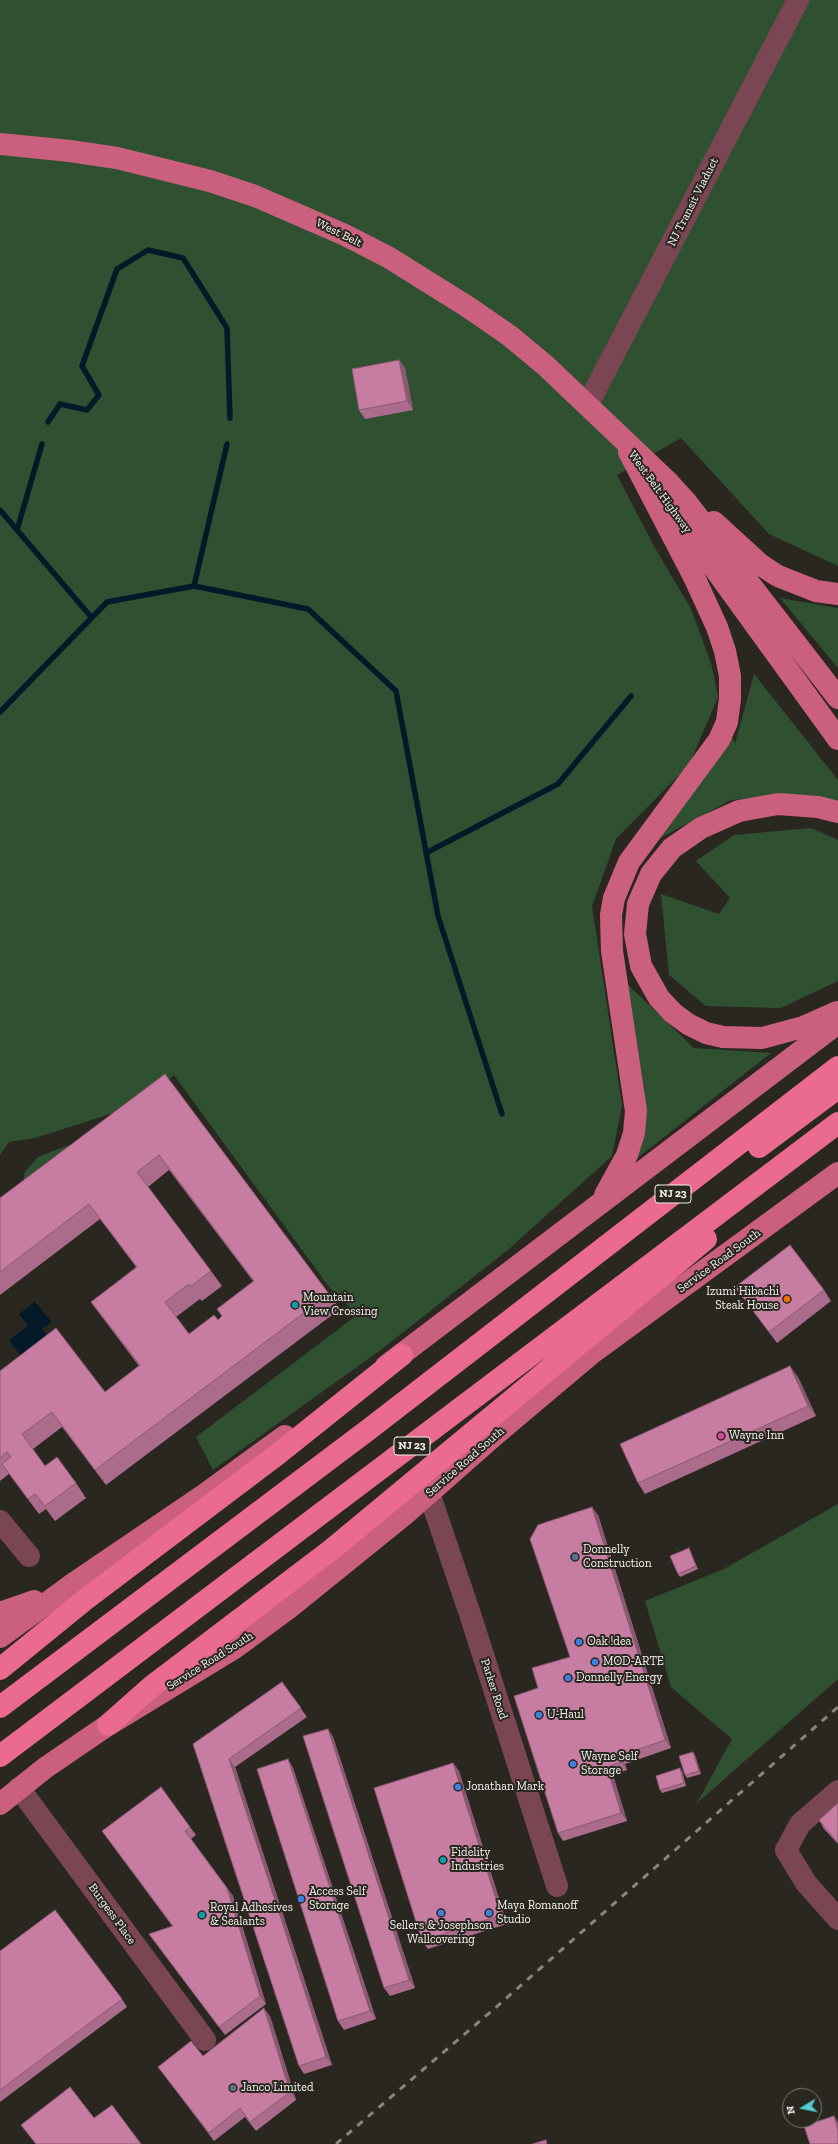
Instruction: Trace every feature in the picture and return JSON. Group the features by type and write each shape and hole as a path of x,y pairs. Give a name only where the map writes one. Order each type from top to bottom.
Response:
{"highway":[{"name":"NJ 23","path":"0,1707 508,1323 838,1067"},
{"path":"508,1323 713,1182 838,1088"},
{"name":"NJ 23","path":"0,1756 830,1129"},
{"path":"108,1724 152,1686 331,1550 641,1295 734,1216 830,1129"},
{"path":"0,1669 86,1599 278,1454 402,1355"}],"main road":[{"name":"West Belt","path":"0,144 70,151 164,169 218,184 303,215 388,257 468,307 541,362 588,404 623,441"},
{"name":"West Belt Highway","path":"623,441 646,461 687,504 838,698"},
{"name":"West Belt Highway","path":"623,441 838,739"},
{"path":"596,1208 609,1191 628,1155 634,1133 636,1111 612,951 611,915 614,898 629,862 719,740 727,722 730,699 730,676 725,651 717,627 694,577 623,441"},
{"path":"646,461 761,565 778,576 816,591 838,594"},
{"path":"838,812 811,806 778,804 739,811 701,828 672,848 651,874 638,904 635,934 641,966 659,998 673,1013 688,1024 706,1033 723,1037 762,1038 803,1027 838,1012"},
{"path":"0,1637 77,1581 208,1492 273,1444 402,1355 838,1023"},
{"name":"Service Road South","path":"0,1804 19,1788 108,1724 236,1647 284,1613 429,1493 592,1354 838,1173"},
{"path":"0,1614 23,1607 77,1581"}],"street":[{"name":"NJ Transit Viaduct","path":"588,404 798,0"},
{"name":"Parker Road","path":"429,1493 470,1614 556,1886"},
{"path":"0,1522 29,1556"},
{"name":"Burgess Place","path":"19,1788 205,2040"},
{"path":"838,1791 800,1824 786,1850 806,1883 838,1919"}],"green space":[{"path":"0,0 838,0 838,566 769,534 681,438 617,475 655,548 691,609 711,663 718,697 689,765 616,839 592,906 622,1105 612,1156 509,1249 382,1349 213,1470 196,1437 357,1315 329,1287 174,1075 132,1107 35,1138 9,1142 0,1155"},
{"path":"780,598 838,608 838,668"},
{"path":"754,674 838,780 838,807 805,796 731,800 653,842 731,735 735,744"},
{"path":"811,828 838,840 838,981 781,1008 706,1006 669,975 661,894 719,914 730,898 696,861 734,835"},
{"path":"624,981 694,1048 771,1053 631,1163"},
{"path":"69,1145 73,1146 24,1181 24,1173 38,1157"},
{"path":"838,1504 838,1679 697,1803 732,1739 671,1687 645,1601 724,1569"}],"water":[{"path":"35,1302 52,1322 42,1329 47,1336 21,1356 9,1340 28,1326 19,1314"}],"building":[{"path":"399,360 407,401 359,410 352,369"},
{"name":"Mountain View Crossing","path":"165,1074 329,1294 95,1470 52,1412 22,1434 45,1466 57,1457 76,1483 45,1506 35,1494 28,1499 2,1464 11,1457 7,1452 0,1458 0,1371 56,1328 105,1392 140,1365 91,1302 137,1267 89,1204 0,1272 0,1198","holes":["159,1155 254,1281 217,1309 222,1316 218,1320 214,1315 189,1334 165,1302 189,1284 191,1286 211,1271 137,1172"]},
{"name":"Izumi Hibachi Steak House","path":"790,1245 824,1290 769,1332 735,1287"},
{"name":"Wayne Inn","path":"790,1366 808,1406 638,1483 620,1444"},
{"path":"592,1507 665,1740 619,1756 621,1762 607,1767 621,1813 558,1833 514,1696 538,1688 532,1668 570,1657 530,1539 538,1525"},
{"path":"689,1548 696,1566 678,1574 670,1556"},
{"path":"282,1682 301,1708 229,1759 326,2057 299,2066 193,1744"},
{"path":"328,1729 409,1980 384,1988 303,1736"},
{"path":"693,1752 699,1771 685,1775 679,1756"},
{"path":"288,1759 370,2011 338,2021 257,1769"},
{"name":"Fidelity Industries","path":"453,1763 501,1915 422,1941 374,1788"},
{"path":"680,1768 684,1783 660,1790 656,1776"},
{"name":"Royal Adhesives & Sealants","path":"161,1787 190,1827 185,1831 227,1888 260,1996 219,2027 149,1934 173,1926 102,1831"},
{"path":"838,1803 838,1843 819,1820"},
{"path":"55,1910 122,1999 0,2090 0,1951"},
{"name":"Janco Limited","path":"264,2008 290,2092 250,2122 240,2108 209,2133 158,2067 191,2041 203,2056"},
{"path":"70,2087 94,2118 112,2105 141,2144 36,2144 21,2125"},
{"path":"834,2116 838,2130 838,2144 810,2144 805,2128 822,2128 822,2120"},
{"path":"546,2140 547,2144 532,2144"}],"waterway":[{"path":"48,422 60,404 87,410 99,395 82,366 117,269 148,250 183,258 227,328 230,418"},
{"path":"17,530 42,444"},
{"path":"194,586 227,444"},
{"path":"0,510 92,618"},
{"path":"0,712 107,602 194,586 308,609 396,691 438,916 502,1114"},
{"path":"426,853 558,784 631,696"}],"railway":[{"path":"336,2144 494,2009 838,1707"}],"place":[{"name":"Izumi Hibachi Steak House","path":"787,1299"},
{"name":"Mountain View Crossing","path":"295,1305"},
{"name":"Wayne Inn","path":"721,1436"},
{"name":"Donnelly Construction","path":"575,1557"},
{"name":"Oak !dea","path":"579,1642"},
{"name":"MOD-ARTE","path":"595,1662"},
{"name":"Donnelly Energy","path":"568,1678"},
{"name":"U-Haul","path":"539,1715"},
{"name":"Wayne Self Storage","path":"573,1764"},
{"name":"Jonathan Mark","path":"458,1787"},
{"name":"Fidelity Industries","path":"443,1860"},
{"name":"Access Self Storage","path":"301,1899"},
{"name":"Sellers & Josephson Wallcovering","path":"441,1913"},
{"name":"Maya Romanoff Studio","path":"489,1913"},
{"name":"Royal Adhesives & Sealants","path":"202,1915"},
{"name":"Janco Limited","path":"233,2088"}]}
